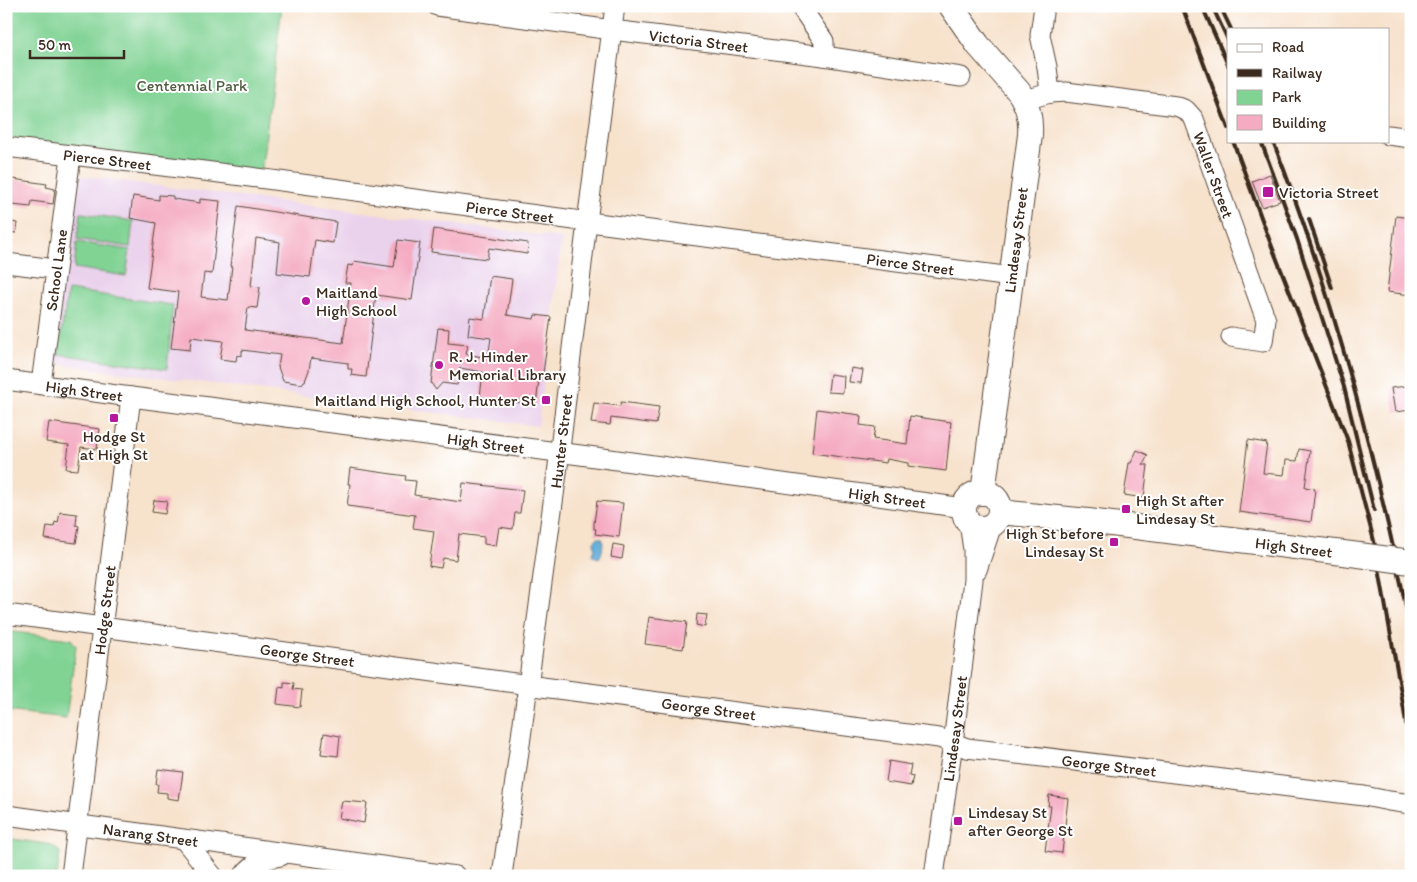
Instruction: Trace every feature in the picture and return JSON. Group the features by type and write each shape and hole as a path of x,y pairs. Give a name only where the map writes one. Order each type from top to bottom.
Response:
{"main road":[{"path":"951,6 978,45 1025,100"},
{"name":"Lindesay Street","path":"983,493 1030,134 1029,111 1025,100"},
{"path":"979,493 987,493 999,504 996,519 989,527 976,527 967,515 968,500 979,493"},
{"name":"High Street","path":"996,519 1088,521 1411,562"}],"street":[{"name":"Victoria Street","path":"437,6 824,56 960,77"},
{"name":"Hunter Street","path":"502,876 560,452 615,6"},
{"path":"800,6 824,41 824,56"},
{"path":"1025,100 1050,93 1040,35 1044,6"},
{"name":"Waller Street","path":"1050,93 1066,92 1176,106 1186,110 1194,119 1266,320 1263,342 1231,337"},
{"path":"1390,135 1411,138"},
{"name":"Pierce Street","path":"6,147 212,172 1012,277"},
{"name":"School Lane","path":"41,384 71,156"},
{"path":"6,263 55,269"},
{"name":"High Street","path":"6,380 560,452 967,515"},
{"name":"Hodge Street","path":"71,876 131,397"},
{"name":"Lindesay Street","path":"934,876 974,580 973,550 967,515"},
{"name":"Lindesay Street","path":"974,580 996,519"},
{"name":"George Street","path":"6,614 528,685 939,738 968,748 1346,794 1411,804"},
{"name":"Narang Street","path":"6,815 456,876"},
{"path":"184,840 213,876"},
{"name":"Narang Street","path":"243,876 249,868 263,860 295,853"}],"shaded area":[{"name":"Maitland High School","path":"74,175 562,238 538,426 50,363"}],"green space":[{"name":"Centennial Park","path":"6,6 282,6 261,174 6,141"},
{"path":"81,213 133,221 130,247 77,239"},
{"path":"77,242 130,250 126,276 74,268"},
{"path":"68,290 173,305 167,369 58,354"},
{"path":"6,631 71,639 76,646 66,718 6,711"},
{"path":"6,838 52,845 60,852 57,876 6,876"}],"water":[{"path":"597,538 602,538 603,540 602,552 599,558 592,554 595,549 594,541"}],"building":[{"path":"1270,174 1280,201 1262,207 1252,181"},
{"path":"6,178 47,184 46,187 55,189 53,204 32,201 31,207 12,205 12,201 6,200"},
{"path":"159,195 173,196 173,199 200,203 200,199 220,201 212,274 204,273 201,297 228,300 232,266 230,266 238,206 336,222 333,243 315,240 310,277 277,273 280,242 256,238 251,286 260,287 257,308 248,307 245,330 343,343 351,283 345,283 348,265 353,266 354,261 394,267 398,240 420,243 412,300 376,295 366,377 351,375 352,369 348,369 348,363 311,358 309,370 302,384 283,381 278,367 280,355 242,350 242,356 237,355 236,361 220,359 223,341 191,337 190,350 171,348 178,292 147,288 156,223 130,218 133,196 159,200"},
{"path":"1396,216 1411,218 1411,295 1387,292"},
{"path":"6,221 17,223 16,233 6,232"},
{"path":"434,229 528,243 527,254 489,248 487,259 431,252"},
{"path":"490,276 512,279 507,315 534,319 535,315 551,317 542,380 539,380 536,405 480,397 483,372 460,368 457,385 442,383 436,390 431,383 438,328 449,329 448,343 468,345 466,354 488,358 491,338 468,335 470,317 484,319"},
{"path":"851,368 863,370 861,383 849,382"},
{"path":"830,374 844,376 843,393 828,392"},
{"path":"1407,386 1411,410 1395,412 1391,388"},
{"path":"621,402 659,407 656,424 611,418 610,425 591,423 594,403 620,406"},
{"path":"817,409 860,415 860,425 875,427 873,439 907,444 910,416 951,422 946,471 908,466 908,463 887,459 886,463 812,453"},
{"path":"49,422 100,429 97,449 81,447 78,470 66,469 69,445 46,442"},
{"path":"1248,440 1267,443 1263,473 1284,475 1286,460 1297,461 1299,449 1310,451 1305,487 1315,489 1311,522 1239,512"},
{"path":"1137,450 1148,455 1143,465 1148,465 1144,498 1124,495 1129,463 1131,463"},
{"path":"350,468 406,476 405,480 416,481 414,495 461,502 463,483 523,490 520,513 515,513 513,529 499,527 496,546 484,544 484,537 459,534 456,560 443,558 441,568 429,566 434,531 413,528 415,515 347,506"},
{"path":"154,500 167,501 165,514 152,512"},
{"path":"597,501 623,503 619,537 595,534 594,523"},
{"path":"60,512 77,514 76,525 79,526 76,543 45,539 47,526 54,527 55,522 58,523"},
{"path":"613,544 624,546 622,559 611,557"},
{"path":"697,614 707,615 705,627 696,625"},
{"path":"649,617 687,622 683,649 645,644"},
{"path":"284,682 294,683 293,689 302,690 300,707 277,704 279,687 284,688"},
{"path":"324,733 340,736 338,756 321,754"},
{"path":"889,761 911,765 909,775 913,776 911,786 886,782"},
{"path":"158,769 183,772 179,800 167,798 167,793 157,792"},
{"path":"1049,795 1068,798 1062,853 1045,851 1051,806 1048,806"},
{"path":"342,801 367,803 364,823 339,818"}],"railway":[{"path":"1182,6 1227,125"},
{"path":"1202,6 1227,63"},
{"path":"1212,6 1227,38"},
{"path":"1220,6 1231,28"},
{"path":"1233,142 1348,441 1374,541 1411,755"},
{"path":"1261,142 1297,239 1344,387 1374,510"},
{"path":"1273,142 1316,261 1335,322 1369,445 1411,631"},
{"path":"1309,219 1332,288"}],"place":[{"name":"Victoria Street","path":"1268,192"},
{"name":"Maitland High School","path":"306,301"},
{"name":"R. J. Hinder Memorial Library","path":"439,365"},
{"name":"Maitland High School, Hunter St","path":"546,400"},
{"name":"Hodge St at High St","path":"114,418"},
{"name":"High St after Lindesay St","path":"1126,509"},
{"name":"High St before Lindesay St","path":"1114,542"},
{"name":"Lindesay St after George St","path":"958,821"}]}
